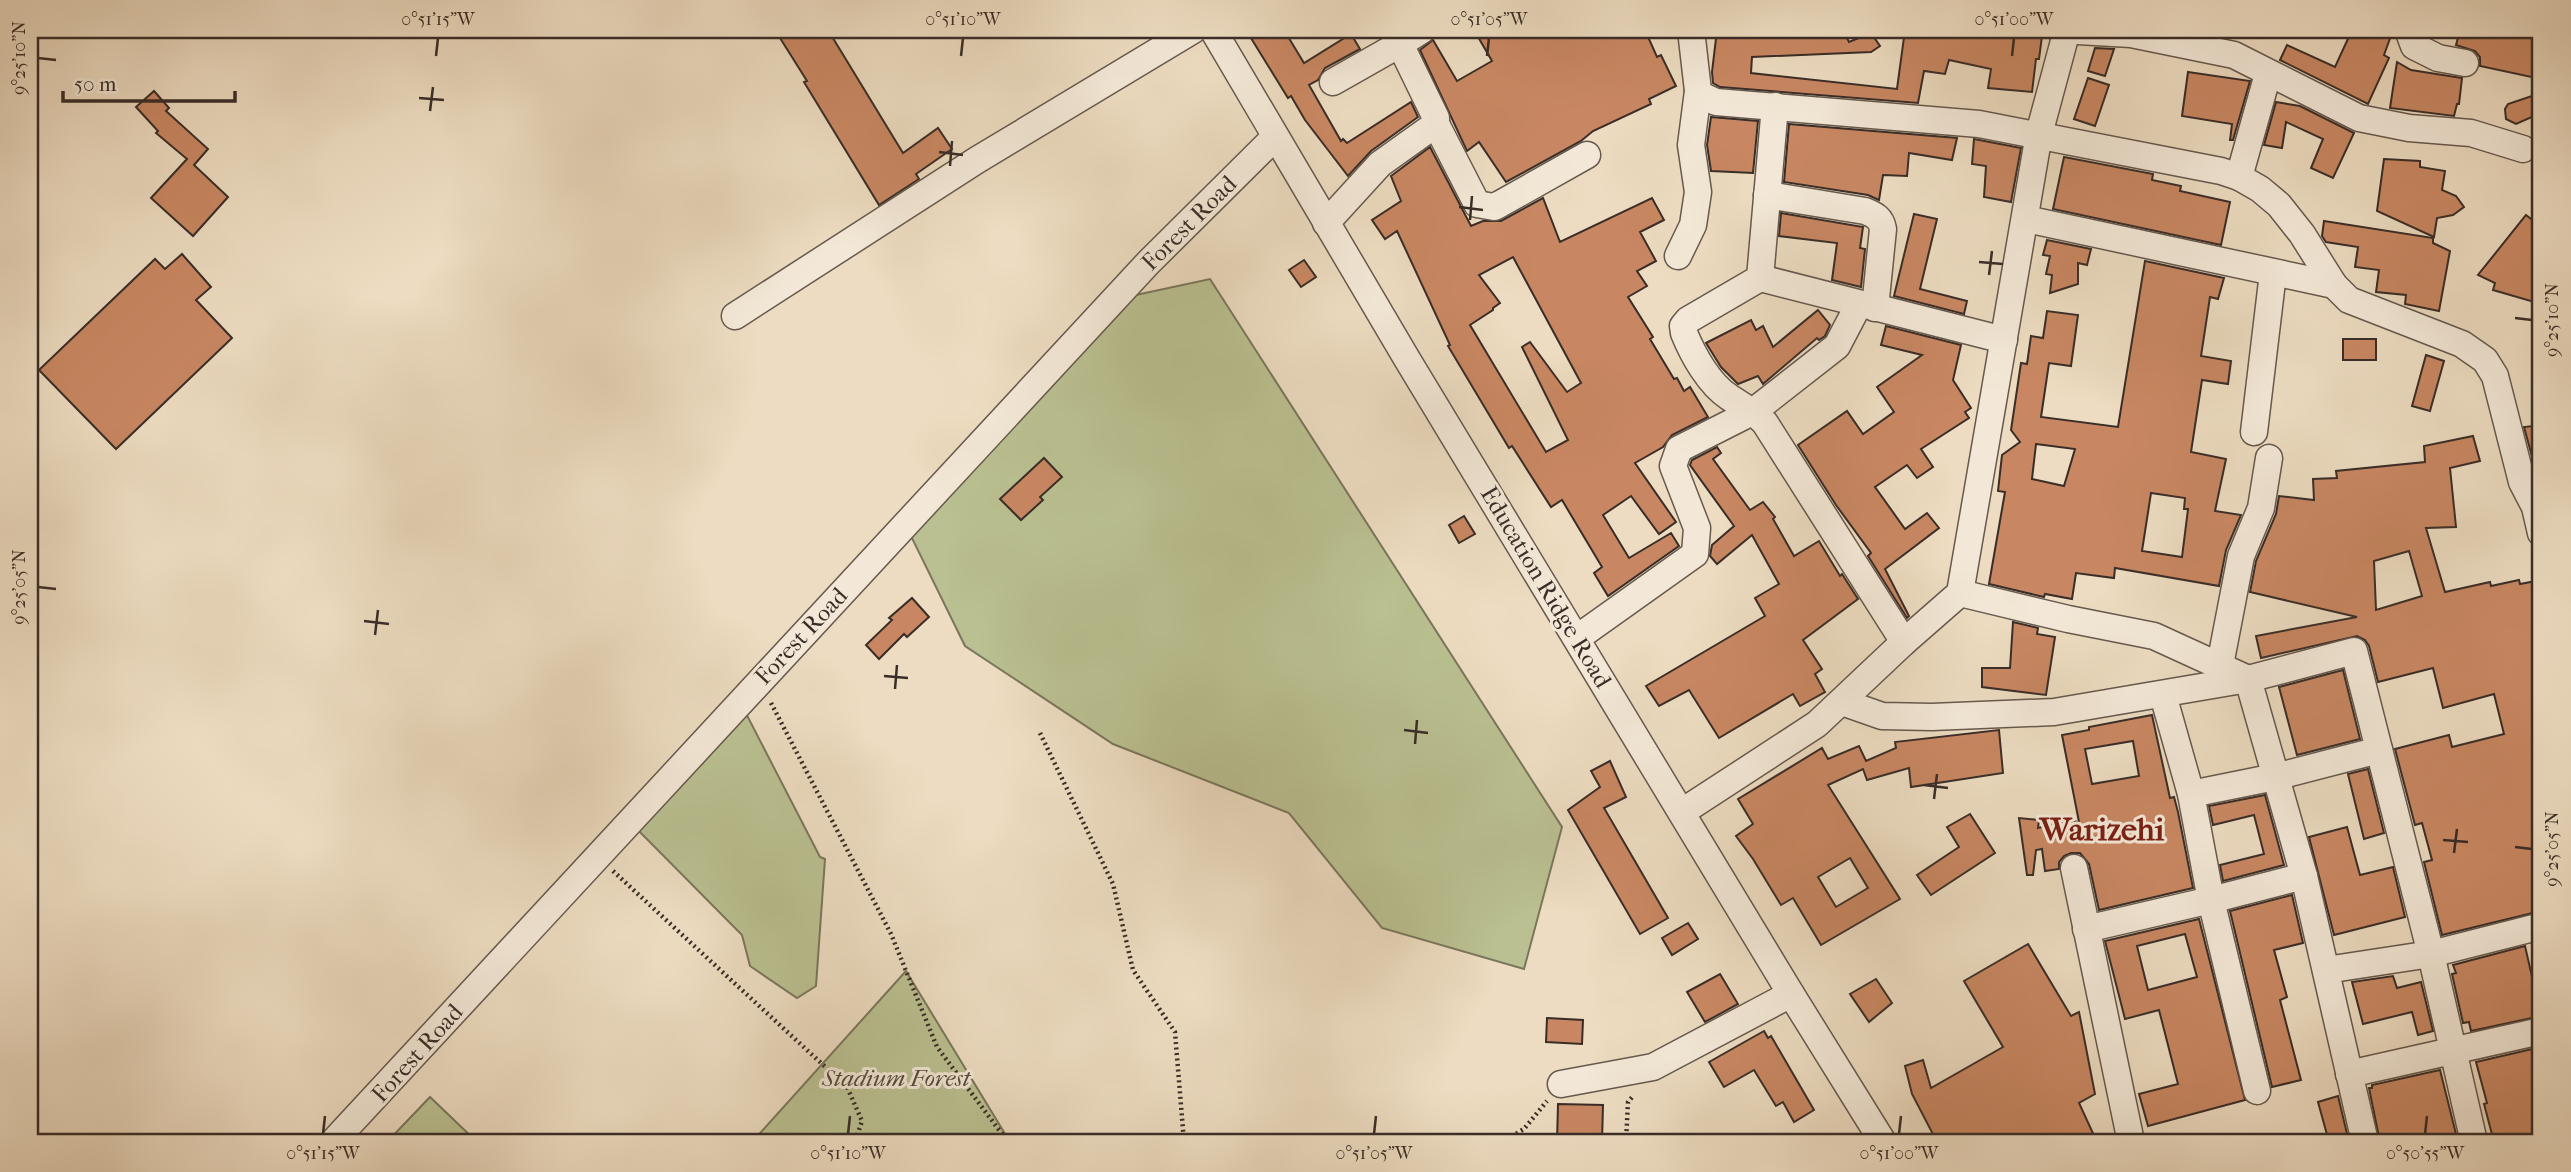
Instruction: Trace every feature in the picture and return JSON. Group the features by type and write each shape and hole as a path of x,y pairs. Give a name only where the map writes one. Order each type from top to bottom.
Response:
{"street":[{"path":"735,316 977,160 1193,30"},
{"name":"Education Ridge Road","path":"1213,30 1326,223 1883,1142"},
{"path":"1333,82 1422,30"},
{"path":"1678,256 1693,225 1698,192 1690,145 1699,91 1692,30"},
{"path":"1682,812 1808,730 1960,593 2039,134 2065,30 2131,34 2234,55 2359,118 2409,128 2471,133 2523,149"},
{"path":"2408,30 2414,46 2438,58 2465,63"},
{"path":"1400,44 1437,118 1436,124 1477,204 1494,207 1587,155"},
{"path":"2239,177 2268,74"},
{"path":"1699,91 1716,102 1979,124 2221,171 2239,177 2260,189 2279,205 2302,234 2334,285 2349,300 2462,344 2485,360 2495,376 2522,482 2538,506 2541,533"},
{"path":"1760,278 1774,106"},
{"path":"1326,223 1380,164 1436,124"},
{"name":"Forest Road","path":"333,1142 1149,262 1275,137"},
{"path":"1577,638 1695,554 1697,528 1674,466 1679,449 1754,411 1837,346 1867,306 1883,229 1878,217 1865,211 1768,195"},
{"path":"2026,219 2334,285"},
{"path":"2255,432 2273,273"},
{"path":"1904,642 1765,423 1754,411 1727,396 1713,383 1687,340 1683,326 1688,320 1760,278 2004,340"},
{"path":"2220,665 2241,556 2261,508 2269,458"},
{"path":"1960,593 2068,620 2154,636 2248,679 2304,876 2365,1142"},
{"path":"1842,702 1882,716 1932,717 2054,712 2248,679 2354,651 2431,954 2474,1142"},
{"path":"2163,695 2191,794 2211,900 2258,1091"},
{"path":"2191,794 2275,777 2379,750"},
{"path":"2074,868 2131,1142"},
{"path":"2087,929 2304,876"},
{"path":"2326,971 2431,954 2541,926"},
{"path":"1561,1084 1653,1067 1791,994"},
{"path":"2349,1073 2541,1031"}],"path":[{"path":"760,681 891,934 937,1047 1008,1142"},
{"path":"1040,733 1113,884 1133,970 1175,1032 1184,1142"},
{"path":"597,856 847,1087 862,1121 855,1142"},
{"path":"1626,1142 1628,1102 1653,1067"},
{"path":"1502,1142 1524,1129 1561,1084"},
{"path":"2528,1142 2541,1139"}],"green space":[{"path":"1210,279 1562,827 1524,969 1382,928 1289,813 1113,744 965,646 908,530 1122,298"},
{"path":"736,694 820,857 825,859 816,986 797,998 750,966 742,935 622,814"},
{"name":"Stadium Forest","path":"906,971 1010,1142 752,1142"},
{"path":"430,1097 477,1142 387,1142"}],"building":[{"path":"775,30 828,30 903,153 938,128 952,149 916,174 919,179 879,205"},
{"path":"1246,30 1284,30 1304,63 1351,34 1360,49 1325,68 1318,80 1309,85 1341,141 1343,139 1347,143 1411,102 1418,117 1371,151 1348,176 1305,120 1291,96 1288,98"},
{"path":"1474,30 1645,30 1657,57 1661,55 1676,86 1649,99 1651,104 1593,131 1581,141 1506,182 1479,142 1467,151 1420,50 1433,40 1457,81 1492,61"},
{"path":"1717,30 1843,30 1849,42 1871,33 1880,46 1871,52 1752,57 1751,73 1897,89 1905,30 1969,30 2010,38 2011,30 2042,36 2032,92 1988,88 1991,69 1949,60 1945,74 1924,71 1918,103 1720,87 1713,83 1712,72"},
{"path":"2352,30 2393,30 2384,55 2389,58 2368,104 2280,60 2287,45 2335,67"},
{"path":"2460,30 2541,30 2541,79 2480,66 2480,57 2475,51 2456,45"},
{"path":"2095,48 2114,49 2105,76 2088,71"},
{"path":"2397,62 2411,70 2462,78 2459,104 2454,116 2390,108"},
{"path":"2188,72 2250,81 2233,140 2230,140 2232,124 2182,116"},
{"path":"2088,78 2109,85 2095,126 2074,119"},
{"path":"154,91 169,108 166,111 208,149 194,165 228,197 193,236 151,198 187,159 156,133 158,131 136,107"},
{"path":"2541,93 2541,113 2516,124 2506,119 2505,109 2508,104"},
{"path":"2276,102 2300,106 2354,133 2333,178 2311,168 2323,139 2286,122 2282,148 2264,145"},
{"path":"1711,117 1758,121 1753,173 1711,171 1707,145"},
{"path":"1789,124 1957,138 1952,160 1909,153 1907,176 1883,175 1879,200 1868,195 1784,182"},
{"path":"1974,139 2021,148 2011,202 1984,197 1986,166 1972,164"},
{"path":"1430,147 1471,226 1483,221 1501,221 1543,198 1560,242 1652,198 1664,220 1640,232 1656,261 1637,271 1647,286 1628,297 1653,337 1650,339 1674,379 1677,378 1684,391 1690,387 1708,417 1672,435 1663,447 1635,463 1676,522 1659,534 1631,496 1603,515 1629,558 1671,533 1679,546 1608,596 1594,573 1602,567 1562,500 1551,507 1512,446 1509,448 1448,346 1450,345 1397,231 1385,239 1372,220 1401,201 1391,176","holes":["1513,257 1581,383 1567,392 1530,342 1522,347 1568,440 1546,452 1470,325 1500,303 1479,275"]},
{"path":"2064,157 2153,174 2152,180 2181,186 2180,191 2230,202 2221,245 2053,209"},
{"path":"2384,159 2420,161 2420,167 2445,171 2442,190 2456,196 2464,207 2453,215 2437,218 2434,237 2377,211"},
{"path":"1781,213 1863,227 1860,248 1865,249 1861,287 1832,280 1837,243 1779,236"},
{"path":"1914,214 1937,219 1920,289 1967,301 1964,314 1894,296"},
{"path":"2526,215 2541,227 2541,304 2493,290 2495,283 2478,275"},
{"path":"2324,221 2433,238 2433,243 2450,251 2439,311 2405,304 2406,295 2376,292 2379,270 2355,267 2358,247 2326,242 2322,236"},
{"path":"2047,240 2091,249 2087,265 2078,263 2078,284 2050,293 2052,275 2046,274 2050,256 2043,255"},
{"path":"182,254 211,287 196,300 232,338 116,449 39,370 155,259 165,269"},
{"path":"1304,260 1316,277 1301,287 1289,270"},
{"path":"2145,261 2224,278 2218,299 2210,297 2201,356 2231,361 2228,384 2202,380 2191,452 2226,459 2215,511 2241,515 2226,550 2219,586 2115,568 2114,578 2076,573 2072,599 2045,594 2044,597 1989,584 2005,492 1998,491 2002,455 2020,442 2011,430 2021,363 2027,364 2031,336 2043,338 2047,311 2078,315 2071,366 2049,363 2041,417 2118,427","holes":["2036,444 2075,449 2064,486 2032,479","2151,493 2185,498 2184,509 2188,509 2182,557 2142,551"]},
{"path":"1818,310 1830,325 1825,336 1819,340 1817,338 1763,384 1758,376 1738,384 1721,367 1706,343 1751,320 1756,330 1763,326 1773,347"},
{"path":"1886,326 1961,345 1953,380 1971,408 1965,412 1969,418 1921,449 1933,467 1917,478 1907,465 1875,487 1905,529 1927,513 1939,528 1885,569 1909,616 1907,618 1868,556 1871,553 1836,505 1798,445 1847,411 1863,434 1894,412 1877,387 1922,355 1881,345"},
{"path":"2343,339 2376,339 2376,360 2343,360"},
{"path":"2426,355 2444,361 2430,411 2412,406"},
{"path":"2541,425 2541,470 2536,471 2524,427"},
{"path":"2473,436 2480,461 2450,468 2456,527 2426,528 2445,592 2490,582 2491,586 2519,580 2520,584 2541,580 2541,911 2442,935 2424,862 2432,860 2422,823 2415,825 2395,749 2449,735 2452,747 2504,734 2494,694 2443,708 2433,668 2378,682 2369,646 2357,636 2261,658 2256,636 2357,617 2250,592 2256,561 2276,514 2279,496 2314,500 2313,479 2337,478 2336,471 2425,462 2424,446","holes":["2409,551 2422,596 2376,610 2374,561"]},
{"path":"1717,447 1721,453 1713,459 1750,510 1763,502 1775,517 1773,519 1794,556 1819,541 1840,576 1842,574 1858,599 1803,640 1822,669 1815,674 1825,692 1800,706 1793,694 1719,738 1689,690 1659,706 1646,686 1765,616 1755,598 1779,584 1752,535 1717,564 1710,556 1712,545 1734,526 1690,465 1692,460"},
{"path":"1044,458 1062,477 1040,497 1043,500 1021,520 1000,499"},
{"path":"1464,516 1475,534 1459,543 1449,525"},
{"path":"912,598 929,617 907,637 904,634 879,659 866,645 892,620 889,618"},
{"path":"2013,622 2038,628 2037,634 2055,637 2046,695 1982,687 1982,668 2010,668"},
{"path":"2343,670 2360,739 2297,755 2279,687"},
{"path":"2152,715 2170,798 2174,797 2178,812 2193,888 2099,910 2089,864 2080,853 2064,856 2059,862 2059,869 2045,871 2042,849 2036,850 2033,875 2027,875 2019,818 2039,820 2038,828 2067,821 2079,822 2062,735 2089,730 2089,727","holes":["2133,741 2139,776 2092,784 2085,749"]},
{"path":"1999,730 2003,773 1911,787 1909,768 1867,780 1863,769 1828,785 1900,899 1821,945 1793,898 1781,905 1736,836 1753,824 1738,799 1822,748 1828,759 1859,746 1866,761 1896,748 1895,742","holes":["1850,858 1868,888 1836,907 1818,877"]},
{"path":"1610,761 1626,797 1604,808 1668,918 1640,934 1568,810 1600,787 1591,771"},
{"path":"2368,769 2384,833 2364,839 2348,774"},
{"path":"2265,795 2284,865 2223,881 2220,865 2264,854 2254,815 2213,825 2209,806"},
{"path":"1970,814 1995,853 1931,895 1917,875 1959,847 1947,827"},
{"path":"2347,827 2360,875 2393,867 2405,917 2334,935 2309,837"},
{"path":"2292,895 2303,943 2274,950 2287,997 2280,1000 2301,1080 2272,1087 2230,911"},
{"path":"2199,919 2245,1100 2148,1126 2139,1094 2178,1084 2159,1010 2125,1019 2105,941","holes":["2185,934 2197,977 2148,990 2137,946"]},
{"path":"1688,923 1698,939 1672,955 1662,938"},
{"path":"2028,944 2071,1016 2079,1012 2095,1094 2079,1103 2097,1142 1937,1142 1912,1094 1905,1066 1923,1060 1931,1088 2003,1047 1964,981"},
{"path":"2525,946 2541,1016 2471,1031 2469,1022 2463,1023 2452,974 2456,973 2453,965"},
{"path":"1720,974 1738,1004 1705,1022 1687,992"},
{"path":"2393,976 2397,988 2421,982 2433,1031 2418,1035 2412,1012 2363,1024 2352,982"},
{"path":"1876,979 1892,1003 1869,1022 1850,994"},
{"path":"1547,1018 1583,1020 1582,1044 1546,1042"},
{"path":"1764,1031 1768,1038 1771,1036 1814,1110 1794,1122 1783,1102 1776,1106 1754,1070 1724,1087 1709,1062"},
{"path":"2541,1047 2541,1133 2507,1142 2494,1142 2476,1062"},
{"path":"2440,1070 2458,1142 2380,1142 2369,1088 2372,1088 2372,1085"},
{"path":"2338,1096 2349,1142 2329,1142 2318,1102"},
{"path":"1558,1104 1603,1105 1602,1142 1557,1142"}],"district":[{"name":"Warizehi","path":"2102,829"}]}
